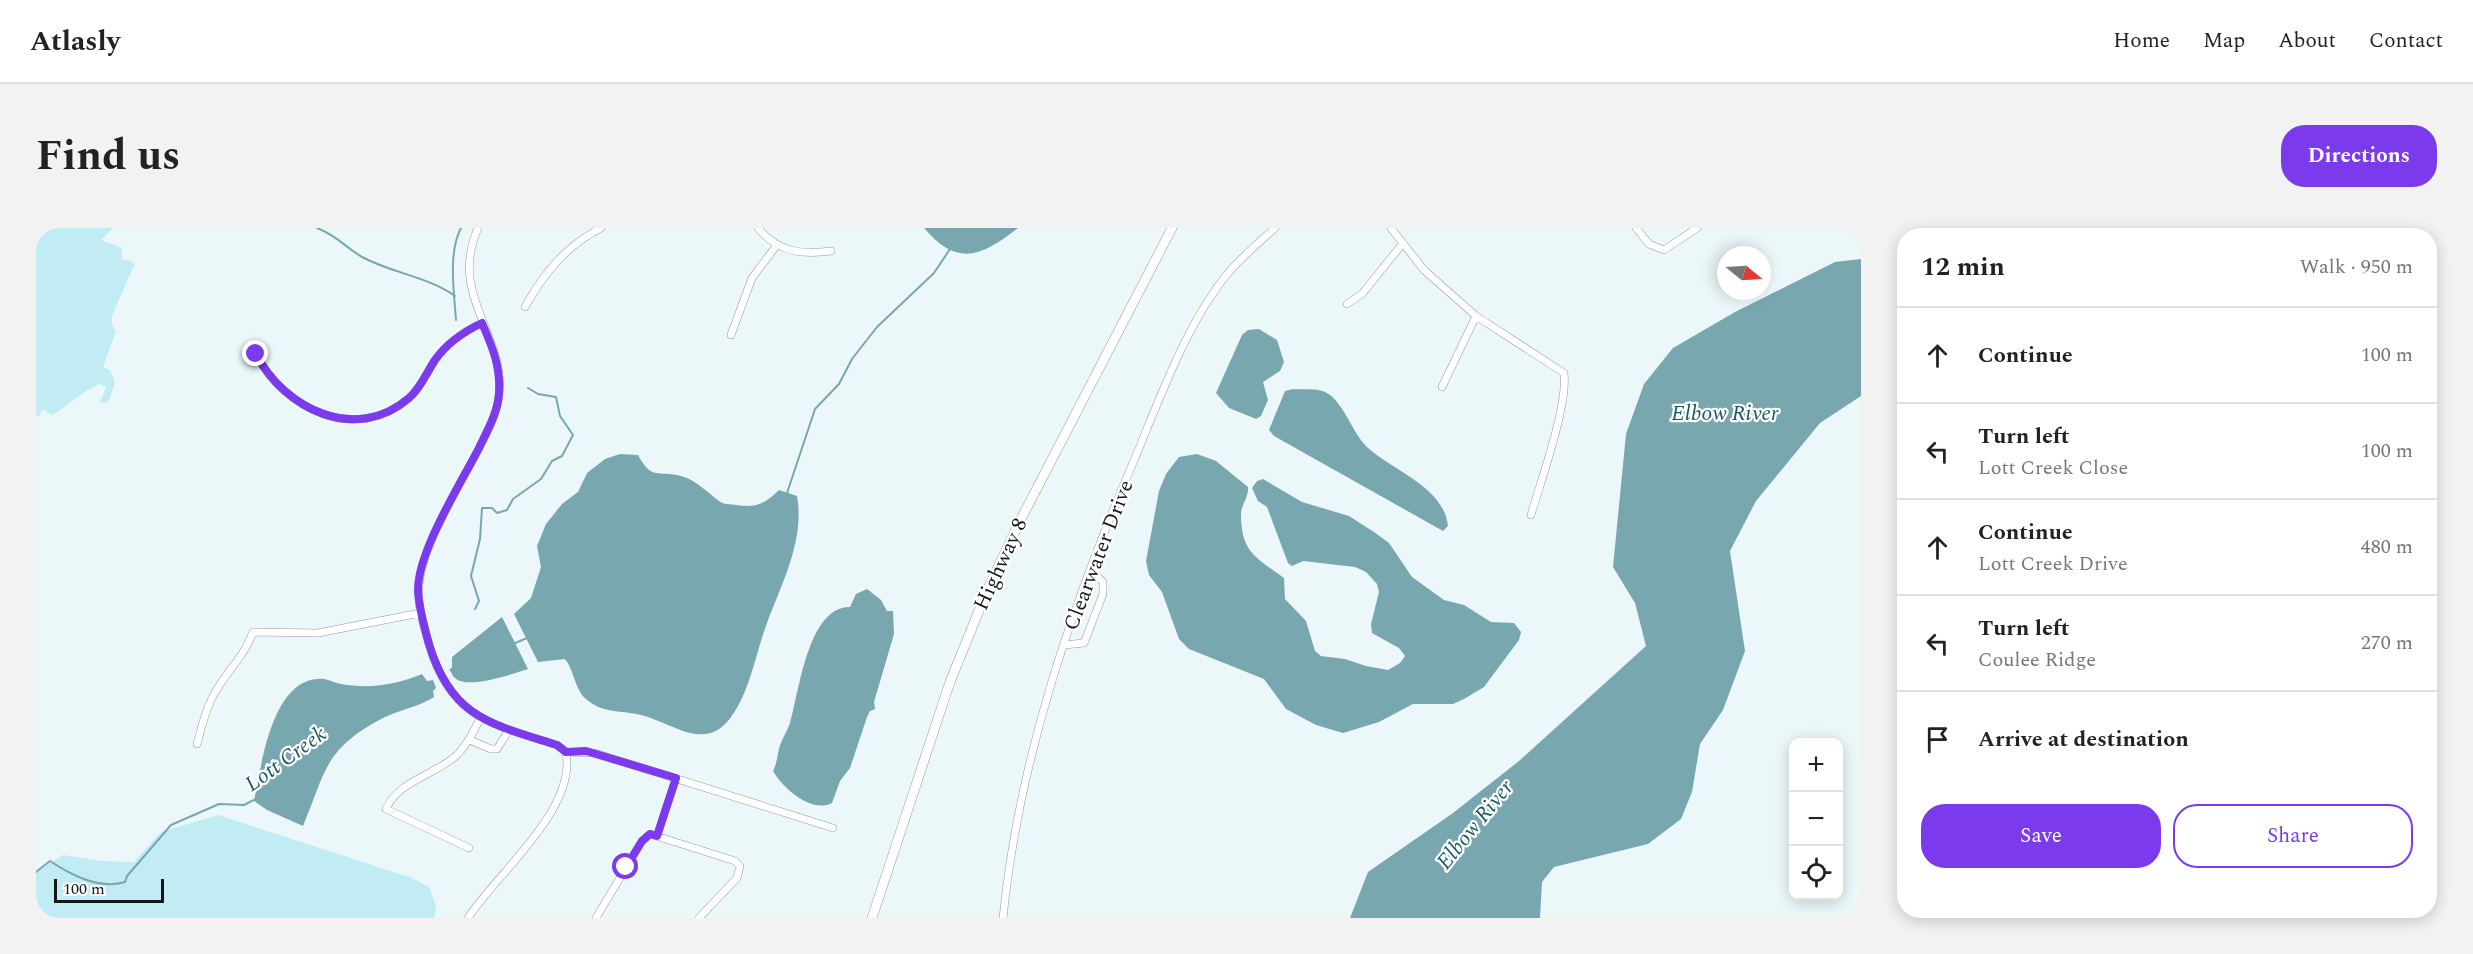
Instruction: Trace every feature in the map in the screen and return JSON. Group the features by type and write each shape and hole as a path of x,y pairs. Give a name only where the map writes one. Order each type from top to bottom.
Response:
{"main road":[{"name":"Highway 8","path":"872,918 950,682 987,591 1021,519 1172,228"}],"street":[{"path":"478,228 470,251 468,269 482,323 496,361 499,395 493,419 427,552 418,589 420,613 433,658 457,699 480,719 557,745 566,752 586,751 833,828"},
{"path":"525,307 537,286 559,257 584,237 601,228"},
{"path":"758,228 777,245 805,255 831,251"},
{"name":"Clearwater Drive","path":"1002,918 1010,854 1035,733 1090,570 1117,500 1195,326 1228,272 1275,228"},
{"path":"1391,228 1424,270 1476,316 1564,373 1565,382 1554,433 1531,515"},
{"path":"1636,228 1649,244 1664,250 1696,228"},
{"path":"1347,304 1362,294 1403,243"},
{"path":"731,335 752,278 777,245"},
{"path":"1442,387 1476,316"},
{"path":"256,354 264,371 307,408 324,416 359,420 390,411 410,398 444,349 462,332 482,323"},
{"path":"1064,645 1084,643 1103,594 1103,582 1090,570"},
{"path":"198,744 205,714 216,691 248,647 253,632 318,633 420,613"},
{"path":"469,848 386,809 390,800 403,789 443,765 470,740 480,719"},
{"path":"470,740 497,749 509,730"},
{"path":"468,918 542,828 550,814 565,772 568,762 566,752"},
{"path":"657,836 676,778"},
{"path":"596,918 642,841 650,834 735,861 740,866 737,878 699,918"}],"shaded area":[{"path":"36,228 113,228 101,240 122,248 122,259 135,263 112,316 112,325 116,331 103,367 110,370 115,383 109,400 105,403 100,402 106,387 99,384 52,415 43,409 39,417 36,416"},
{"path":"218,815 412,878 429,887 436,906 434,918 36,918 36,872 63,855 102,861 134,862 161,832"}],"water":[{"path":"924,228 1018,228 993,245 970,254 948,249 936,241"},
{"name":"Elbow River","path":"1861,259 1861,396 1820,423 1756,501 1730,551 1745,651 1723,710 1700,744 1692,792 1681,819 1648,844 1554,867 1542,882 1540,918 1350,918 1368,872 1453,813 1519,761 1646,646 1635,603 1613,567 1626,434 1644,384 1673,348 1759,300 1771,300 1771,294 1835,262"},
{"path":"1259,329 1277,340 1284,362 1280,371 1263,382 1268,400 1261,416 1256,419 1229,408 1216,393 1242,335 1248,330"},
{"path":"1318,390 1331,396 1367,447 1416,481 1437,501 1444,512 1448,526 1443,531 1274,436 1269,430 1285,391"},
{"path":"620,454 638,455 652,471 686,478 725,504 755,505 765,502 779,490 797,496 798,528 791,561 763,634 748,684 731,717 721,728 710,733 688,732 641,715 606,709 592,704 579,690 565,659 538,662 514,614 531,598 541,567 537,546 546,524 562,504 578,492 587,473 605,459"},
{"path":"1197,454 1216,461 1248,487 1241,514 1247,546 1258,559 1284,578 1285,599 1306,621 1315,651 1321,656 1345,659 1388,670 1400,663 1405,656 1399,648 1372,633 1371,624 1379,592 1377,584 1366,572 1355,567 1303,561 1292,566 1288,563 1267,507 1258,501 1252,488 1257,481 1263,479 1302,502 1349,516 1389,543 1412,577 1444,600 1464,605 1491,622 1514,623 1521,632 1519,640 1484,687 1453,704 1413,704 1379,722 1343,733 1316,725 1286,709 1264,679 1189,649 1179,639 1162,592 1149,575 1146,561 1159,491 1166,474 1179,457"},
{"path":"867,589 881,600 887,611 893,611 894,634 874,702 875,709 870,711 867,717 850,768 840,781 832,803 815,805 790,791 773,771 790,723 802,673 815,635 824,620 836,610 850,607 856,594"},
{"path":"502,617 528,669 479,682 461,681 455,678 449,670 452,667 452,657"},
{"path":"422,674 427,681 433,680 436,688 433,691 434,697 383,718 349,740 338,751 323,776 303,826 267,810 254,801 266,745 281,706 292,691 306,682 324,679 341,684 373,686 402,681"}],"waterway":[{"path":"317,228 364,258 433,284 455,296"},
{"path":"456,320 453,261 454,249 461,228"},
{"path":"786,496 815,409 839,384 852,359 877,327 934,273 950,249"},
{"name":"Lott Creek","path":"475,609 479,601 471,576 480,539 482,508 492,508 497,513 507,510 513,499 541,479 552,461 562,456 573,435 560,416 556,397 538,394 528,388"},
{"path":"513,644 527,638"},
{"name":"Lott Creek","path":"36,872 50,861 76,876 95,883 125,882 127,876 171,825 219,804 244,805 256,799"}],"route":[{"path":"256,354 264,371 307,408 324,416 359,420 390,411 410,398 444,349 462,332 482,323 494,351 499,372 499,395 493,419 427,552 418,589 420,613 433,658 444,680 457,699 480,719 557,745 566,752 586,751 676,778 657,836 650,834 642,841 626,867"}]}
